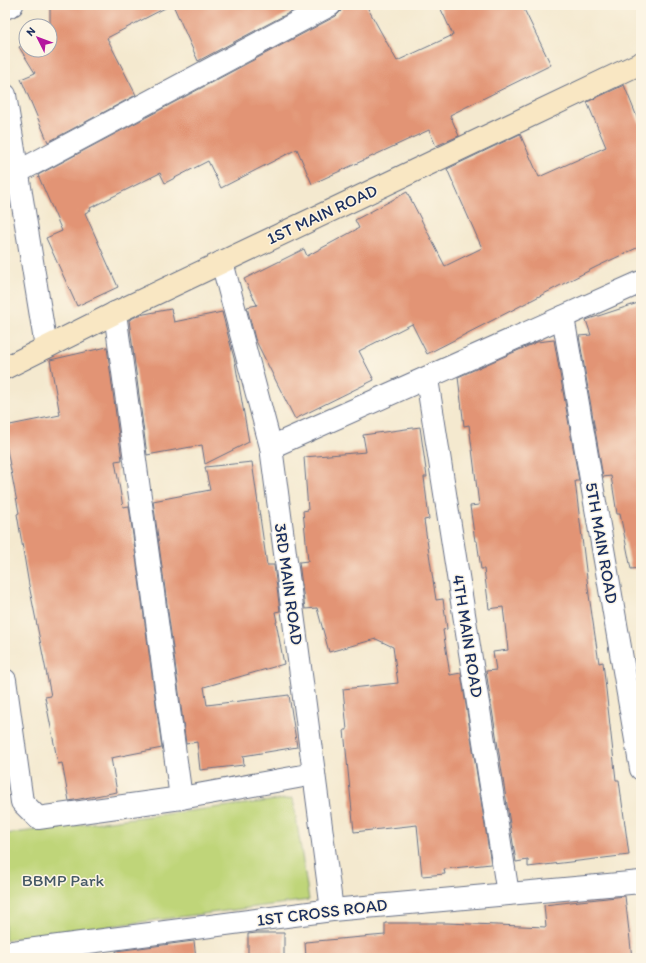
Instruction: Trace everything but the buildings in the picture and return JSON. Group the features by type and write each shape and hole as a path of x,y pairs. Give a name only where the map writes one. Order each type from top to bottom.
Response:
{"street":[{"path":"5,8 12,5"},
{"path":"16,173 330,5"},
{"name":"1ST MAIN ROAD","path":"5,368 115,313 641,63"},
{"path":"5,95 16,173 46,347"},
{"name":"3RD MAIN ROAD","path":"222,262 271,447 332,910"},
{"path":"271,447 641,282"},
{"path":"115,313 181,798"},
{"name":"5TH MAIN ROAD","path":"563,317 641,769"},
{"name":"4TH MAIN ROAD","path":"428,378 508,894"},
{"path":"5,680 22,802 38,818 181,798 314,774"},
{"name":"1ST CROSS ROAD","path":"5,953 332,910 641,882"}],"green space":[{"name":"BBMP Park","path":"293,798 309,900 5,940 5,834"}]}
